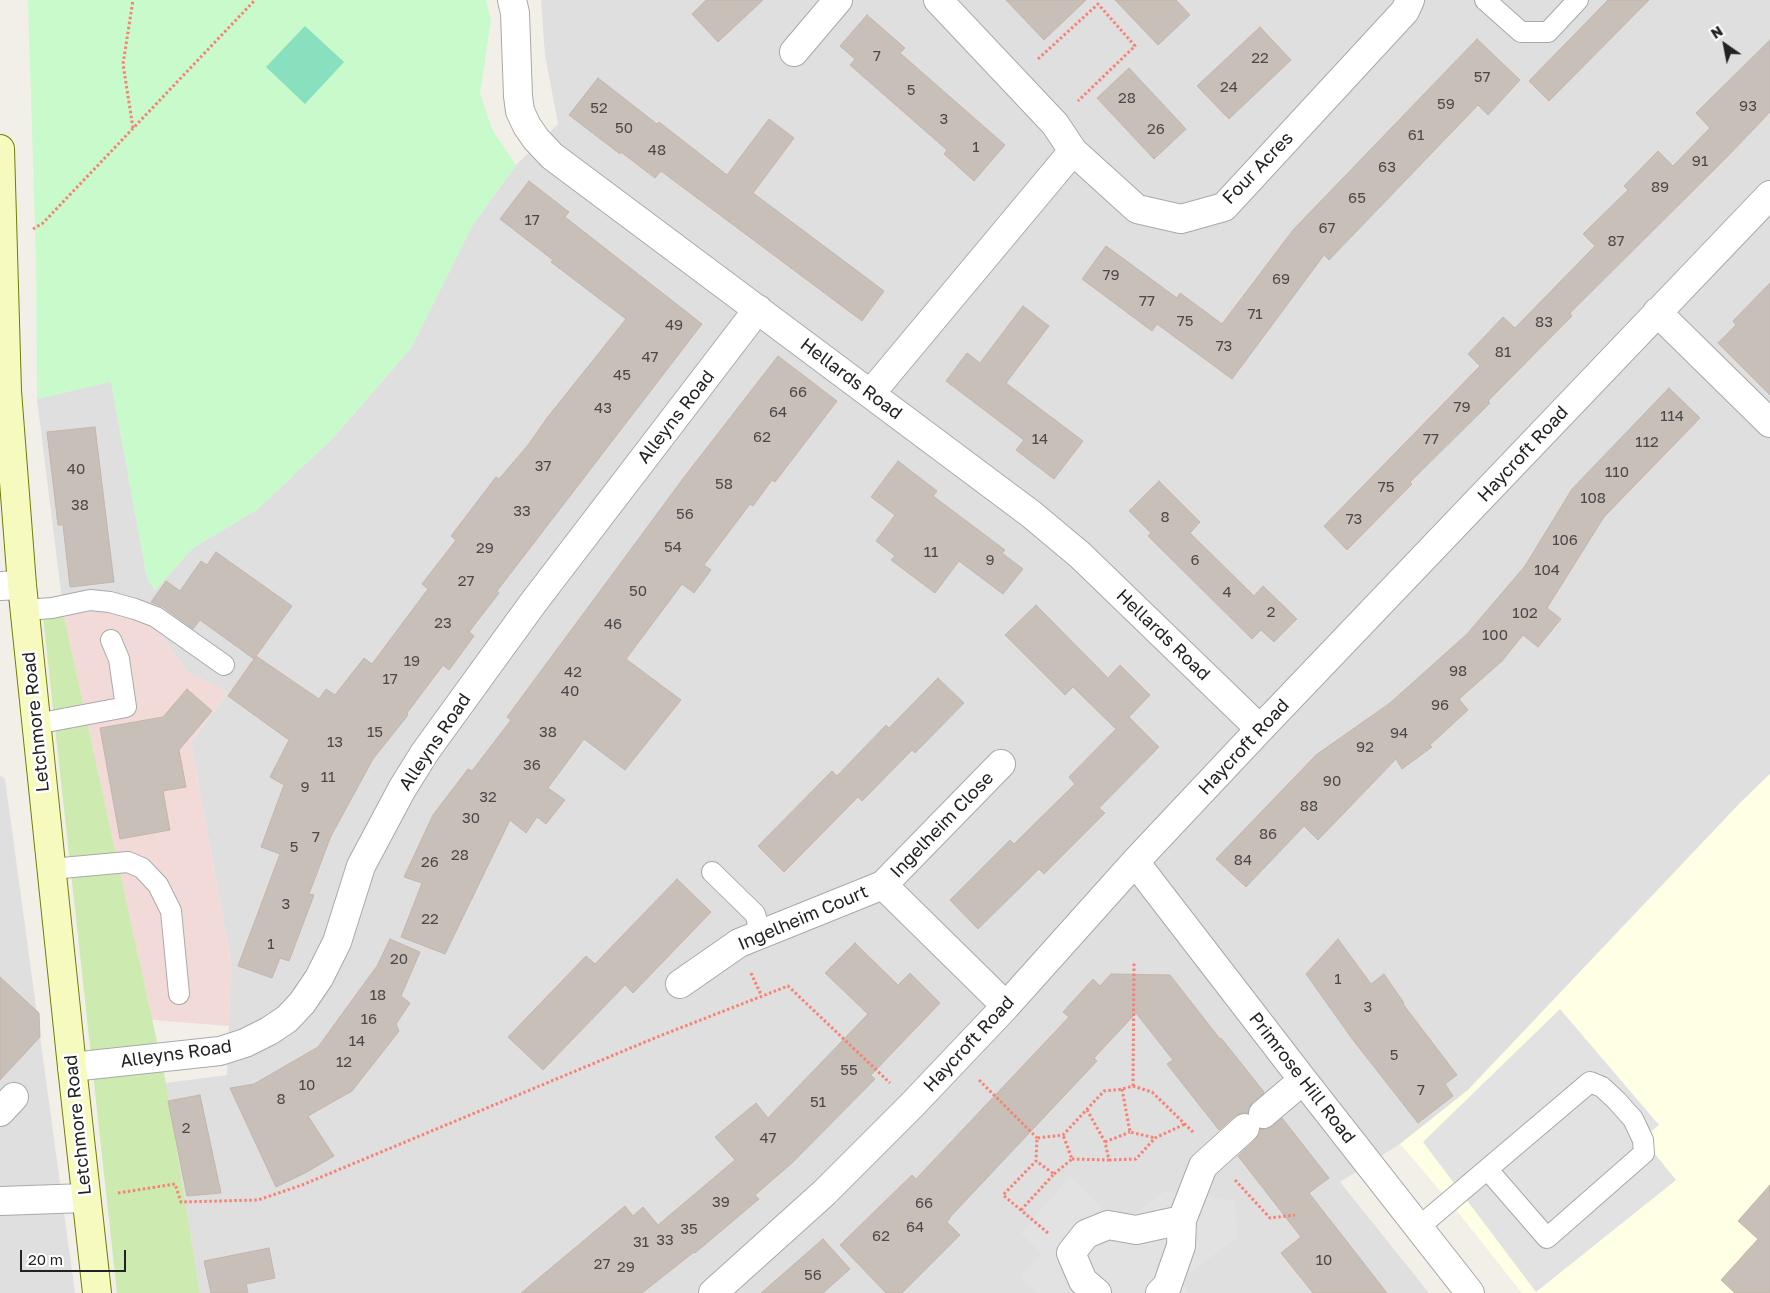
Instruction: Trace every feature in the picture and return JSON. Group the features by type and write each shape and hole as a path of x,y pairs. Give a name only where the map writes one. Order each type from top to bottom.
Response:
{"street":[{"name":"Hellards Road","path":"512,0 520,111 536,139 552,156 1031,514 1080,555 1260,729"},
{"path":"794,52 838,0"},
{"name":"Four Acres","path":"938,0 1055,124 1073,151 1137,209 1181,219 1224,207 1405,11 1410,0"},
{"name":"Letchmore Road","path":"0,149 15,594 36,724 97,1293"},
{"path":"871,393 1073,151"},
{"name":"Haycroft Road","path":"713,1293 824,1193 913,1104 1006,1006 1135,862 1260,729 1770,195"},
{"name":"Alleyns Road","path":"72,1067 220,1051 245,1043 269,1031 287,1019 302,1003 319,978 337,942 361,866 402,789 425,752 533,603 758,310"},
{"path":"1657,312 1770,423"},
{"name":"Ingelheim Close","path":"883,885 1001,764"},
{"name":"Primrose Hill Road","path":"1135,862 1470,1293"},
{"name":"Ingelheim Court","path":"680,984 739,943 883,885 1006,1006"},
{"path":"1160,1293 1167,1286 1181,1246 1182,1220 1203,1166 1303,1080"},
{"path":"0,1201 86,1198"},
{"path":"1097,1293 1083,1281 1071,1253 1086,1234 1108,1225 1136,1230 1182,1220"}],"lane":[{"path":"1485,0 1521,32 1548,32 1578,0"},
{"path":"15,594 52,608 90,600 110,602 135,609 156,617 224,665"},
{"path":"36,724 126,707 119,659 112,640"},
{"path":"51,869 128,862 142,868 158,885 171,911 179,994"},
{"path":"712,872 754,914 761,934"},
{"path":"1419,1227 1590,1082 1602,1087 1616,1100 1633,1119 1643,1140 1644,1153 1547,1238 1488,1170"}],"path":[{"path":"133,0 123,64 133,128"},
{"path":"3,248 43,223 255,0"},
{"path":"1014,82 1098,4 1135,46 1055,124"},
{"path":"1133,1086 1134,963"},
{"path":"86,1198 174,1184 181,1202 258,1200 302,1185 657,1036 788,986 913,1104"},
{"path":"957,1058 1037,1138 1036,1161 1003,1195 1071,1253"},
{"path":"1037,1138 1063,1135 1104,1091 1133,1086 1152,1092 1185,1124 1270,1218 1294,1215"},
{"path":"1122,1089 1130,1132"},
{"path":"1087,1110 1105,1142 1109,1160"},
{"path":"1021,1210 1054,1174 1072,1159 1136,1159 1155,1138 1185,1124"},
{"path":"1105,1142 1130,1132 1155,1138"},
{"path":"1063,1135 1072,1159"},
{"path":"1036,1161 1054,1174"}],"shaded area":[{"path":"541,0 1770,0 1770,774 1740,803 1468,1090 1400,1144 1340,1182 1429,1293 200,1293 166,1083 227,1075 231,962 191,742 228,692 187,672 156,627 64,616 37,399 111,381 147,578 155,590 193,548 258,509 333,438 411,348 472,226 516,165 558,124 545,55"},
{"path":"95,608 135,618 156,627 187,672 228,692 191,742 231,962 229,1026 152,1020 64,616"},
{"path":"1770,774 1770,1293 1522,1293 1450,1202 1400,1144 1468,1090 1740,803"},
{"path":"0,775 5,779 75,1293 0,1293"},
{"path":"1560,1009 1659,1125 1642,1138 1676,1180 1536,1292 1423,1142"},
{"path":"1070,1176 1103,1208 1128,1218 1165,1191 1235,1201 1238,1237 1180,1280 1190,1293 1037,1293 1020,1277 1041,1254 1021,1233"}],"green space":[{"path":"28,0 486,0 491,20 480,93 492,129 516,165 472,226 411,348 333,438 258,509 193,548 155,591 147,578 111,382 37,399 36,258"},
{"path":"305,26 344,62 305,104 266,67"},
{"path":"64,616 166,1083 200,1293 117,1293 43,617"}],"building":[{"path":"706,0 763,0 718,42 692,14"},
{"path":"1006,0 1086,0 1044,40"},
{"path":"1115,0 1176,0 1190,15 1158,45"},
{"path":"1608,0 1649,0 1549,101 1529,81"},
{"path":"867,15 905,48 900,53 1005,145 974,181 944,154 947,150 850,65 855,59 840,46"},
{"path":"1260,27 1291,60 1229,119 1197,86"},
{"path":"1477,39 1520,80 1488,115 1478,105 1329,260 1324,255 1232,379 1157,324 1152,331 1082,279 1106,246 1177,298 1180,293 1222,324 1293,230"},
{"path":"1770,40 1770,112 1570,313 1572,316 1488,401 1490,403 1410,482 1412,484 1347,550 1324,526 1480,366 1468,354 1503,317 1515,328 1595,246 1583,234 1628,190 1624,186 1658,151 1673,166 1710,128 1696,113"},
{"path":"1129,68 1186,129 1154,159 1097,98"},
{"path":"598,78 727,175 769,119 794,138 753,193 884,291 862,321 661,171 655,178 569,115"},
{"path":"529,181 569,212 565,217 702,324 497,591 499,593 469,632 474,636 449,670 443,665 407,713 408,715 373,759 331,836 309,894 314,895 289,961 280,958 272,978 238,966 280,854 261,847 284,785 270,777 289,740 228,696 256,656 319,699 326,689 335,695 364,658 372,664 428,589 422,584 456,540 451,536 496,477 499,479 528,445 547,418 626,319 551,262 553,260 500,219"},
{"path":"1770,283 1770,395 1718,343 1736,325 1733,321"},
{"path":"1023,306 1049,326 1006,383 1083,441 1054,479 1016,450 1024,440 946,381 967,353 980,363"},
{"path":"778,356 837,401 775,482 772,480 753,506 750,504 704,565 711,570 694,593 682,584 626,659 681,700 625,770 584,739 548,788 565,800 546,824 537,817 526,833 510,820 445,954 401,937 422,883 404,877 433,815 468,769 472,771 511,720 507,717 685,476"},
{"path":"1669,388 1700,418 1604,517 1547,608 1561,619 1538,647 1523,635 1502,661 1459,699 1468,710 1430,745 1432,747 1402,769 1396,759 1318,840 1304,826 1246,887 1216,859 1316,755 1390,703 1467,634 1525,566 1572,489"},
{"path":"95,427 114,582 70,587 63,525 58,525 47,432"},
{"path":"898,461 937,491 933,496 1005,550 1002,553 1023,569 1003,594 959,561 935,593 891,560 895,556 876,541 895,515 871,497"},
{"path":"1159,481 1200,522 1190,533 1254,596 1263,586 1297,619 1274,642 1261,630 1252,639 1148,536 1151,533 1129,511"},
{"path":"216,552 292,606 254,659 200,620 193,629 163,607 151,602 166,581 180,591 201,561 207,565"},
{"path":"1036,605 1108,678 1120,665 1150,695 1129,717 1159,747 1099,808 1105,813 1044,874 1039,869 978,929 950,900 1010,840 1014,844 1075,784 1069,777 1116,729 1073,687 1065,695 1005,635"},
{"path":"938,678 964,703 915,753 912,750 862,801 858,797 784,872 758,846 832,771 837,776 886,725 889,728"},
{"path":"187,689 212,711 179,750 186,787 163,791 170,830 120,839 100,728 163,717"},
{"path":"677,879 711,912 633,993 625,985 543,1070 508,1037 586,956 595,964"},
{"path":"390,939 420,952 401,996 410,1003 396,1024 399,1031 352,1091 308,1116 334,1156 276,1187 230,1088 254,1084 318,1047 377,966"},
{"path":"1338,939 1371,984 1384,974 1403,1004 1457,1075 1445,1084 1453,1096 1418,1123 1353,1040 1306,974"},
{"path":"855,943 898,985 910,973 940,1003 871,1075 875,1079 792,1163 755,1195 759,1199 695,1253 642,1293 521,1293 625,1206 633,1216 643,1207 658,1225 735,1160 715,1137 756,1103 768,1118 868,1014 825,973"},
{"path":"1111,974 1170,975 1264,1092 1263,1094 1253,1102 1248,1113 1241,1113 1235,1116 1219,1130 1167,1064 1173,1060 1136,1013 1094,1058 1097,1061 952,1215 947,1222 960,1235 902,1293 886,1293 840,1245 912,1175 916,1179 1069,1017 1063,1012 1093,979 1100,986"},
{"path":"0,977 39,1013 40,1037 0,1080"},
{"path":"200,1095 221,1193 187,1196 168,1101"},
{"path":"1282,1118 1329,1178 1309,1193 1387,1293 1313,1293 1281,1253 1301,1237 1238,1156 1255,1140 1260,1133 1260,1129 1273,1126"},
{"path":"1770,1185 1770,1293 1735,1293 1721,1280 1758,1239 1738,1221"},
{"path":"823,1239 850,1269 823,1293 761,1293"},
{"path":"269,1248 275,1278 246,1284 248,1293 211,1293 204,1261"}]}
